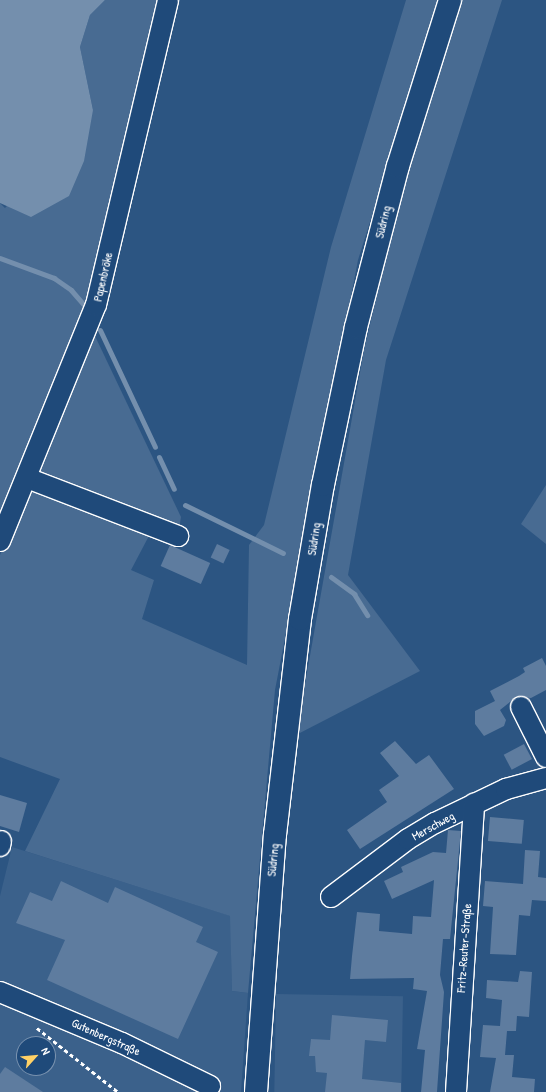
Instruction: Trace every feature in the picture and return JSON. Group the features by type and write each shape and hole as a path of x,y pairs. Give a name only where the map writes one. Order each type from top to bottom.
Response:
{"main road":[{"name":"Südring","path":"256,1092 276,828 300,619 323,485 356,327 398,166 450,0"}],"street":[{"name":"Papenbröke","path":"0,541 27,478 96,305 168,0"},
{"path":"27,478 178,536"},
{"path":"521,707 546,757"},
{"name":"Merschweg","path":"331,897 408,839 506,789 546,778"},
{"name":"Fritz-Reuter-Straße","path":"456,1092 474,804"},
{"name":"Gutenbergstraße","path":"0,992 122,1043 210,1086"}],"path":[{"path":"35,1026 118,1092"}],"shaded area":[{"path":"0,0 105,0 90,15 80,47 93,110 84,161 69,196 31,217 0,203"},
{"path":"105,0 159,0 89,298 0,518 0,203 5,208 93,110 80,47 90,15"},
{"path":"406,0 440,0 358,260 275,690 248,993 232,991 230,916 25,851 60,779 0,757 0,555 30,487 151,532 131,570 154,580 142,619 247,665 249,545 264,525 331,247"},
{"path":"463,0 502,0 386,360 348,575 420,671 296,735 364,350 407,168"},
{"path":"95,336 181,517 179,529 38,475"},
{"path":"546,485 546,544 521,524"},
{"path":"12,847 231,916 232,991 248,993 241,1092 0,1092 0,896"},
{"path":"276,994 403,996 401,1092 274,1092"}],"building":[{"path":"217,544 230,550 223,564 211,558"},
{"path":"170,545 210,563 201,584 161,566"},
{"path":"542,658 546,666 546,690 531,698 516,697 500,710 506,720 504,726 484,736 475,724 475,711 495,701 490,691 519,676 525,672 523,668"},
{"path":"395,741 416,764 429,755 454,789 360,849 347,830 387,802 379,790 399,776 380,753"},
{"path":"524,744 532,759 512,770 504,755"},
{"path":"0,795 27,803 19,832 0,826"},
{"path":"490,817 524,820 522,844 488,841"},
{"path":"448,830 461,831 450,939 443,939 440,975 444,992 437,1092 421,1092 425,1050 417,1049 427,991 413,989 414,978 350,979 352,956 357,912 380,914 379,931 412,934 413,916 431,917 434,880 392,899 384,881 403,872 401,867 433,852 446,853"},
{"path":"525,850 540,851 538,877 546,878 546,901 532,900 530,916 519,915 516,955 490,954 493,907 483,906 485,881 523,884"},
{"path":"61,881 108,903 115,887 203,927 196,942 218,952 178,1039 47,980 65,940 16,923 30,892 52,901"},
{"path":"520,971 532,972 529,1017 517,1016 516,1031 507,1031 505,1055 514,1055 512,1077 535,1079 534,1092 490,1092 496,1058 480,1057 483,1025 500,1026 502,1000 486,998 487,980 518,982"},
{"path":"332,1015 388,1020 386,1042 365,1040 362,1079 401,1083 401,1092 325,1092 327,1073 316,1072 315,1056 309,1056 311,1039 330,1040"},
{"path":"5,1067 16,1074 16,1076 19,1076 43,1092 0,1092 0,1074"}],"waterway":[{"path":"0,258 54,278 71,290 86,307"},
{"path":"100,330 155,447"},
{"path":"159,457 174,489"},
{"path":"185,505 283,553"},
{"path":"331,577 354,594 367,615"}]}
